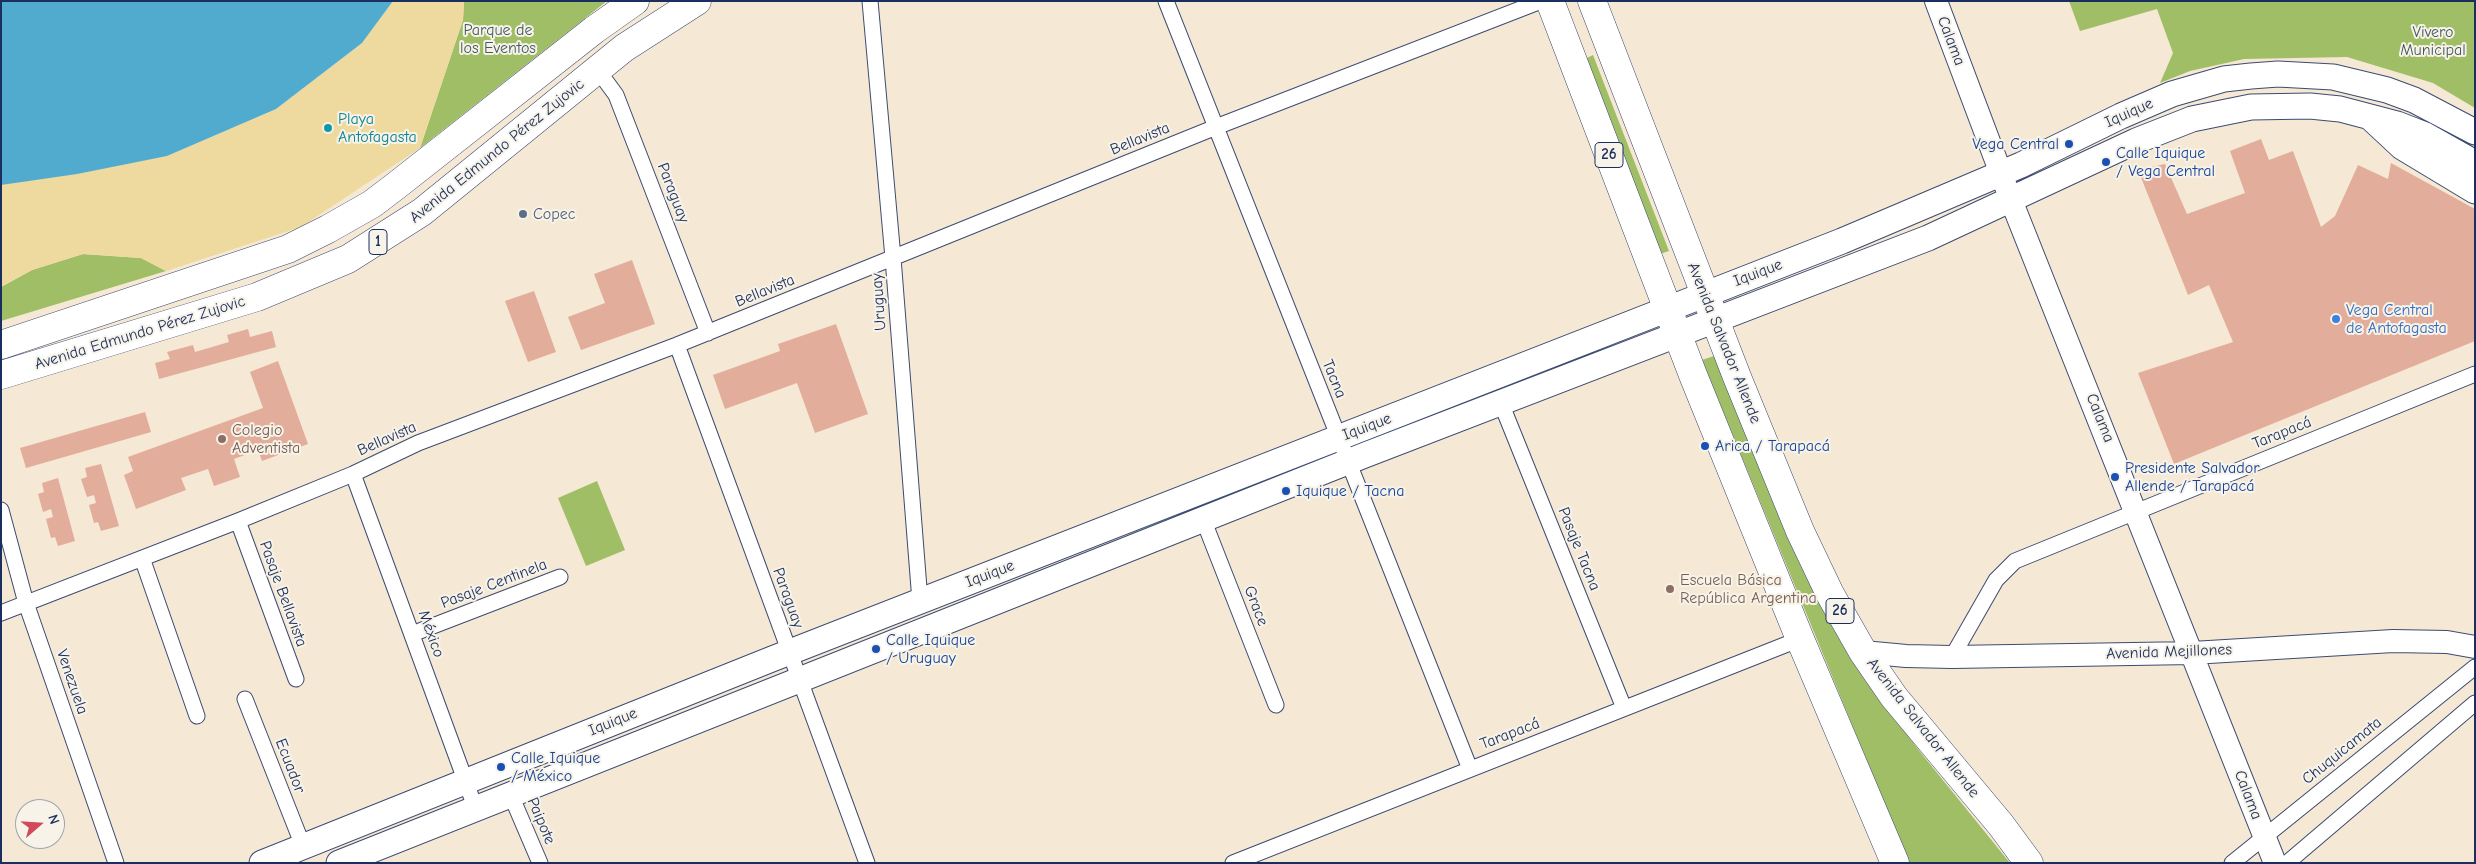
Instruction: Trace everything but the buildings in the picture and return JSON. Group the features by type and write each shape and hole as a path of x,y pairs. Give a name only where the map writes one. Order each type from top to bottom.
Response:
{"highway":[{"name":"Avenida Edmundo Pérez Zujovic","path":"1,344 260,259 288,249 328,229 372,204 397,186 594,30 635,1"},
{"name":"Avenida Edmundo Pérez Zujovic","path":"1,375 257,297 348,259 398,230 434,203 598,69 657,26 697,1"},
{"name":"26","path":"1550,1 1677,335 1800,638 1895,863"},
{"name":"Avenida Salvador Allende","path":"1592,1 1715,321 1800,531 1830,594 1863,652 1928,740 2001,825 2029,863"}],"main road":[{"name":"Iquique","path":"262,863 789,652 1339,438 1704,293 1842,241 2002,173 2121,116 2172,94 2207,84 2251,76 2306,74 2360,83 2414,100 2475,132"},
{"name":"Iquique","path":"338,863 510,793 1349,462 1928,238 2163,129 2221,111 2250,107 2291,105 2340,109 2369,115 2425,135 2475,163"},
{"path":"2369,115 2402,147 2475,190"}],"street":[{"name":"Uruguay","path":"870,1 893,258 920,601"},
{"name":"Tacna","path":"1166,1 1470,769"},
{"name":"Bellavista","path":"1,613 238,521 353,474 418,443 708,333 1216,127 1541,1"},
{"name":"Calama","path":"1936,1 2012,200 2137,510 2275,863"},
{"name":"Paraguay","path":"598,69 616,95 708,333"},
{"name":"Paraguay","path":"677,345 867,863"},
{"name":"Tarapacá","path":"1952,657 1996,580 2015,561 2475,374"},
{"name":"Pasaje Tacna","path":"1501,403 1624,708"},
{"name":"México","path":"353,474 476,807"},
{"name":"Venezuela","path":"2,515 26,603 116,863"},
{"name":"Grace","path":"1203,520 1276,705"},
{"name":"Pasaje Bellavista","path":"238,521 296,679"},
{"path":"142,558 197,716"},
{"name":"Pasaje Centinela","path":"412,634 560,577"},
{"name":"Tarapacá","path":"1233,863 1800,638"},
{"name":"Avenida Mejillones","path":"1863,652 1906,656 1952,657 2192,652 2393,641 2447,642 2475,647"},
{"name":"Chuquicamata","path":"2232,863 2475,667"},
{"name":"Ecuador","path":"245,699 303,846"},
{"path":"2286,863 2475,703"},
{"name":"Paipote","path":"510,793 540,863"}],"green space":[{"name":"Parque de los Eventos","path":"464,1 607,1 420,148 463,20"},
{"name":"Vivero Municipal","path":"2069,1 2475,1 2475,108 2433,83 2347,57 2244,59 2190,71 2160,83 2173,53 2157,9 2080,31"},
{"path":"1593,55 1669,251 1660,254 1585,59"},
{"path":"83,254 141,258 166,271 1,321 1,287 32,270"},
{"path":"1714,356 1766,483 1824,612 1871,687 1921,753 2010,863 1909,863 1702,360"},
{"path":"597,481 625,550 586,566 558,498"}],"sand":[{"name":"Playa Antofagasta","path":"393,1 464,1 463,20 420,148 301,227 166,271 141,258 83,254 32,270 1,287 1,185 167,156 276,109 362,43"}],"water":[{"path":"1,1 393,1 362,43 276,109 167,156 77,174 1,185"}],"place":[{"name":"Playa Antofagasta","path":"328,128"},
{"name":"Vega Central","path":"2069,144"},
{"name":"Calle Iquique / Vega Central","path":"2106,162"},
{"name":"Copec","path":"523,214"},
{"name":"Vega Central de Antofagasta","path":"2336,319"},
{"name":"Colegio Adventista","path":"222,439"},
{"name":"Arica / Tarapacá","path":"1705,446"},
{"name":"Presidente Salvador Allende / Tarapacá","path":"2115,477"},
{"name":"Iquique / Tacna","path":"1286,491"},
{"name":"Escuela Básica República Argentina","path":"1670,589"},
{"name":"Calle Iquique / Uruguay","path":"876,649"},
{"name":"Calle Iquique / México","path":"501,767"}]}
